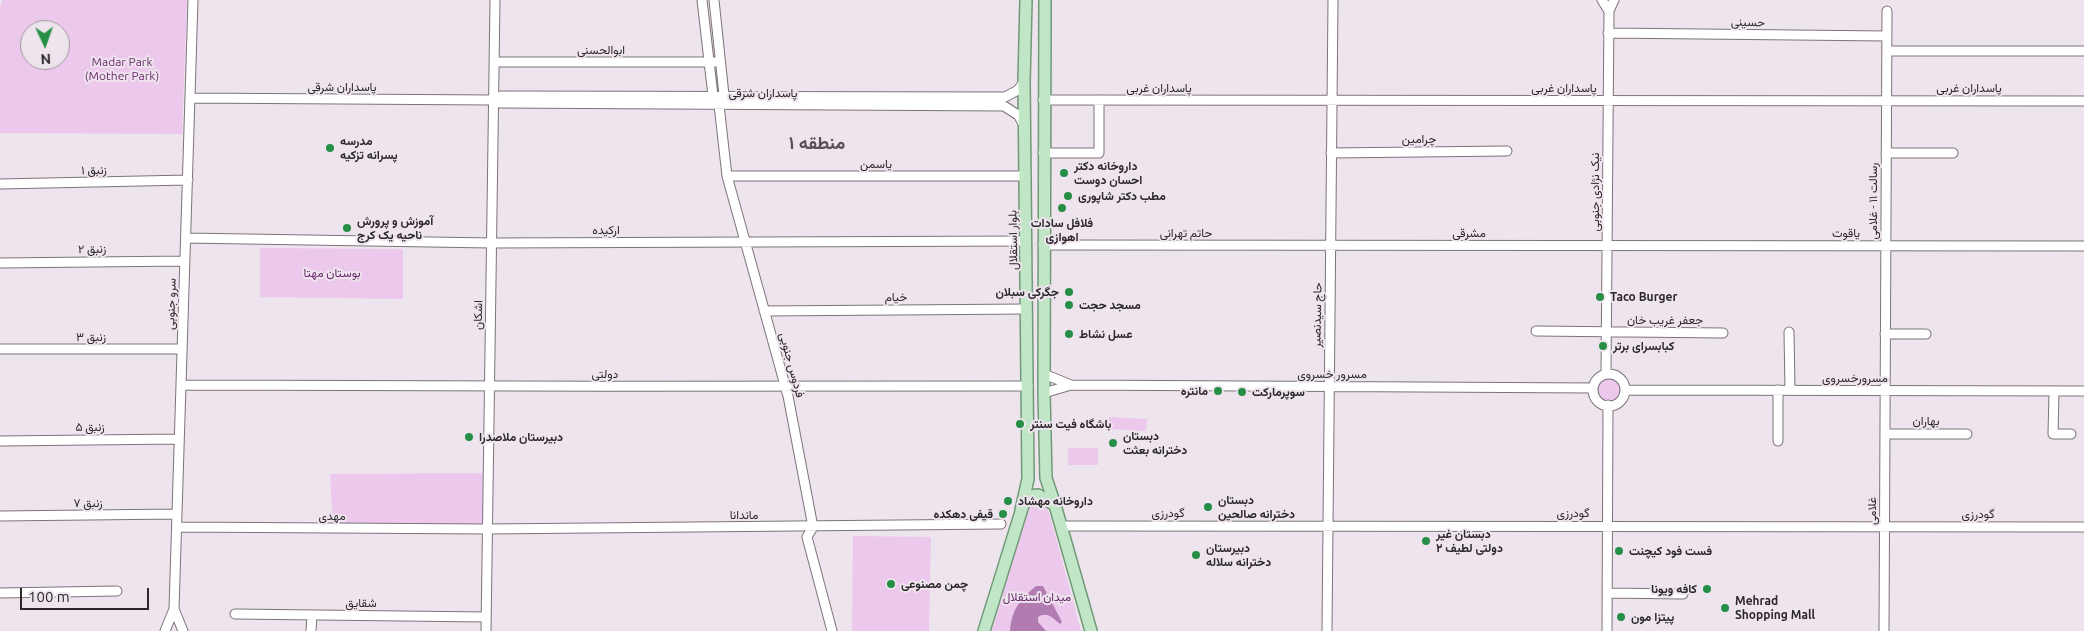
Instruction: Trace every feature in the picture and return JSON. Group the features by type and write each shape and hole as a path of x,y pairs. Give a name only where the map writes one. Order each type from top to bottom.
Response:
{"main road":[{"name":"بلوار استقلال","path":"1021,510 1028,479 1024,82 1026,0"},
{"path":"1045,1 1043,245 1046,478 1056,505 1090,631"},
{"path":"984,631 1021,510 1027,498 1034,495 1043,496 1056,505"}],"street":[{"name":"سرو جنوبی","path":"165,631 174,609 193,0"},
{"name":"اشکان","path":"486,631 494,0"},
{"name":"فردوس جنوبی","path":"702,0 713,96 719,105 727,176 785,388 813,527 807,537 832,631"},
{"path":"714,0 719,62 724,95 719,105"},
{"name":"حاج سیدنصیر","path":"1327,631 1333,0"},
{"path":"1602,0 1608,11"},
{"path":"1608,11 1614,0"},
{"name":"نیک نژادی جنوبی","path":"1606,374 1608,11"},
{"name":"رسالت ۱۱ - غلامی","path":"1885,390 1887,11"},
{"name":"حسینی","path":"1608,33 1887,36"},
{"path":"1887,51 2084,51"},
{"name":"ابوالحسنی","path":"494,62 719,62"},
{"path":"1024,82 1018,90 1004,101 1025,126"},
{"name":"پاسداران شرقی","path":"493,100 502,96 724,95 1004,101"},
{"name":"پاسداران شرقی","path":"190,98 493,100 500,103 719,105 1004,101"},
{"name":"پاسداران غربی","path":"1043,100 2084,101"},
{"path":"1043,153 1099,152 1099,100"},
{"name":"چرامین","path":"1331,153 1507,151"},
{"path":"1886,154 1953,153"},
{"name":"یاسمن","path":"727,176 1026,176"},
{"name":"زنبق ۱","path":"0,184 188,180"},
{"name":"ارکیده","path":"186,238 491,243 1026,241"},
{"name":"حاتم تهرانی","path":"1043,245 1330,245"},
{"name":"مشرقی","path":"1330,245 1607,246"},
{"name":"یاقوت","path":"1607,246 2084,246"},
{"name":"زنبق ۲","path":"0,263 185,261"},
{"name":"خیام","path":"764,311 1027,309"},
{"name":"جعفر غریب خان","path":"1536,331 1723,333"},
{"path":"1789,332 1790,390"},
{"path":"1885,334 1926,334"},
{"name":"زنبق ۳","path":"0,349 182,349"},
{"path":"1044,374 1071,385"},
{"path":"1606,374 1620,378 1625,390 1619,402 1608,405 1598,400 1594,388 1598,379 1606,374"},
{"name":"دولتی","path":"181,385 490,385 785,388 1028,386"},
{"path":"1044,394 1071,385"},
{"name":"مسرور خسروی","path":"1071,385 1594,388"},
{"name":"مسرورخسروی","path":"1625,390 2084,391"},
{"path":"1778,390 1778,441"},
{"name":"غلامی","path":"1884,631 1885,390"},
{"path":"2054,391 2053,434 2071,434"},
{"path":"1608,405 1608,630"},
{"name":"بهاران","path":"1885,434 1967,434"},
{"name":"زنبق ۵","path":"0,441 179,439"},
{"name":"زنبق ۷","path":"0,516 177,514"},
{"name":"ماندانا","path":"488,529 1001,524"},
{"name":"گودرزی","path":"1062,526 2084,527"},
{"name":"مهدی","path":"176,527 488,529"},
{"path":"0,593 117,591"},
{"path":"1608,593 1684,594"},
{"name":"سرو جنوبی","path":"174,609 183,631"},
{"name":"شقایق","path":"235,614 486,617"},
{"path":"311,631 312,616"}],"green space":[{"name":"Madar Park (Mother Park)","path":"3,0 187,0 182,134 0,133 0,7"},
{"name":"بوستان مهتا","path":"260,248 403,249 403,299 260,297"},
{"path":"1610,374 1616,375 1624,383 1624,395 1616,403 1610,404 1604,403 1596,395 1595,389 1596,383 1604,375"},
{"path":"1109,417 1147,419 1146,431 1108,429"},
{"path":"1068,448 1098,448 1098,465 1068,465"},
{"path":"488,473 488,529 333,528 330,474"},
{"name":"میدان استقلال","path":"1033,498 1047,505 1081,631 992,631 1029,504"},
{"name":"چمن مصنوعی","path":"853,536 931,537 929,631 852,631"}],"shaded area":[{"path":"1036,586 1043,586 1062,622 1060,624 1050,616 1041,615 1038,617 1038,622 1046,631 1010,631 1015,610 1025,596"}],"place":[{"name":"مدرسه پسرانه تزکیه","path":"330,148"},
{"name":"داروخانه دکتر احسان دوست","path":"1064,173"},
{"name":"مطب دکتر شاپوری","path":"1068,196"},
{"name":"فلافل سادات اهوازی","path":"1062,208"},
{"name":"آموزش و پرورش ناحیه یک کرج","path":"347,228"},
{"name":"جگرکی سبلان","path":"1069,292"},
{"name":"Taco Burger","path":"1600,297"},
{"name":"مسجد حجت","path":"1069,305"},
{"name":"عسل نشاط","path":"1069,334"},
{"name":"کبابسرای برتر","path":"1603,346"},
{"name":"مانتره","path":"1218,391"},
{"name":"سوپرمارکت","path":"1242,392"},
{"name":"باشگاه فیت سنتر","path":"1020,424"},
{"name":"دبیرستان ملاصدرا","path":"469,437"},
{"name":"دبستان دخترانه بعثت","path":"1113,443"},
{"name":"داروخانه مهشاد","path":"1008,501"},
{"name":"دبستان دخترانه صالحین","path":"1208,507"},
{"name":"قیفی دهکده","path":"1003,514"},
{"name":"دبستان غیر دولتی لطیف ۲","path":"1426,541"},
{"name":"فست فود کیچنت","path":"1619,551"},
{"name":"دبیرستان دخترانه سلاله","path":"1196,555"},
{"name":"چمن مصنوعی","path":"891,584"},
{"name":"کافه ویونا","path":"1707,589"},
{"name":"Mehrad Shopping Mall","path":"1725,608"},
{"name":"پیتزا مون","path":"1621,617"}],"district":[{"name":"منطقه ۱","path":"817,143"}]}
